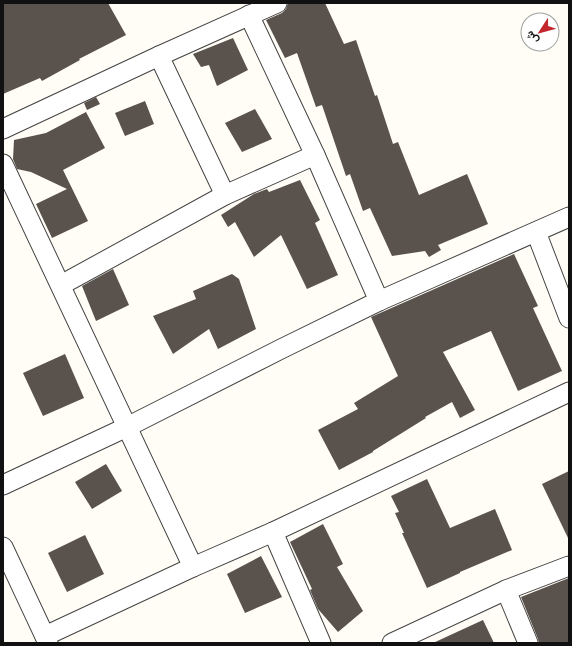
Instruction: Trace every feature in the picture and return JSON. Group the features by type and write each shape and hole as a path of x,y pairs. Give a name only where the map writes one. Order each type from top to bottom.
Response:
{"street":[{"path":"3,128 277,3"},
{"path":"249,15 315,155 380,301"},
{"path":"159,56 225,195"},
{"path":"61,285 225,195 315,155"},
{"path":"3,164 193,567"},
{"path":"3,485 127,427 380,301 569,217"},
{"path":"536,232 569,318"},
{"path":"3,547 46,639 193,567 273,532 569,392"},
{"path":"273,532 321,643"},
{"path":"392,643 506,590 569,566"},
{"path":"506,590 528,643"}],"building":[{"path":"3,3 108,3 126,35 79,59 80,60 42,81 40,78 3,94"},
{"path":"288,3 325,3 344,44 356,40 375,96 377,95 393,144 398,142 419,195 467,174 488,224 438,245 441,250 429,257 425,251 392,256 370,208 363,211 350,174 346,176 322,105 316,107 297,53 285,58 266,20 282,13 286,9"},
{"path":"233,38 248,70 217,86 209,65 201,67 193,54"},
{"path":"96,97 100,104 87,110 84,103"},
{"path":"145,101 154,124 125,136 115,113"},
{"path":"255,109 272,139 242,152 225,123"},
{"path":"86,112 105,148 63,170 88,221 52,238 36,204 67,189 31,172 17,169 13,159 14,140 46,133"},
{"path":"300,180 320,220 315,223 338,275 307,289 281,235 254,257 235,222 228,227 221,215 254,194 267,189 269,192"},
{"path":"514,254 538,306 533,308 562,371 518,391 491,331 443,352 475,410 460,418 452,402 425,417 426,418 373,452 339,470 318,430 358,409 354,403 398,376 371,317"},
{"path":"113,269 129,305 96,321 82,286"},
{"path":"232,274 239,279 256,329 218,349 209,329 173,354 153,316 196,299 193,291"},
{"path":"65,354 84,398 43,416 23,373"},
{"path":"106,464 122,491 92,509 75,482"},
{"path":"569,471 569,540 542,484"},
{"path":"427,479 450,528 495,509 512,550 427,588 402,533 404,533 395,513 399,512 391,496"},
{"path":"323,524 343,564 337,567 363,611 338,632 318,609 310,590 312,589 290,542"},
{"path":"85,535 104,574 67,592 48,553"},
{"path":"261,556 282,597 245,613 227,574"},
{"path":"569,578 569,643 539,643 521,597"},
{"path":"483,620 494,643 433,643"}]}
